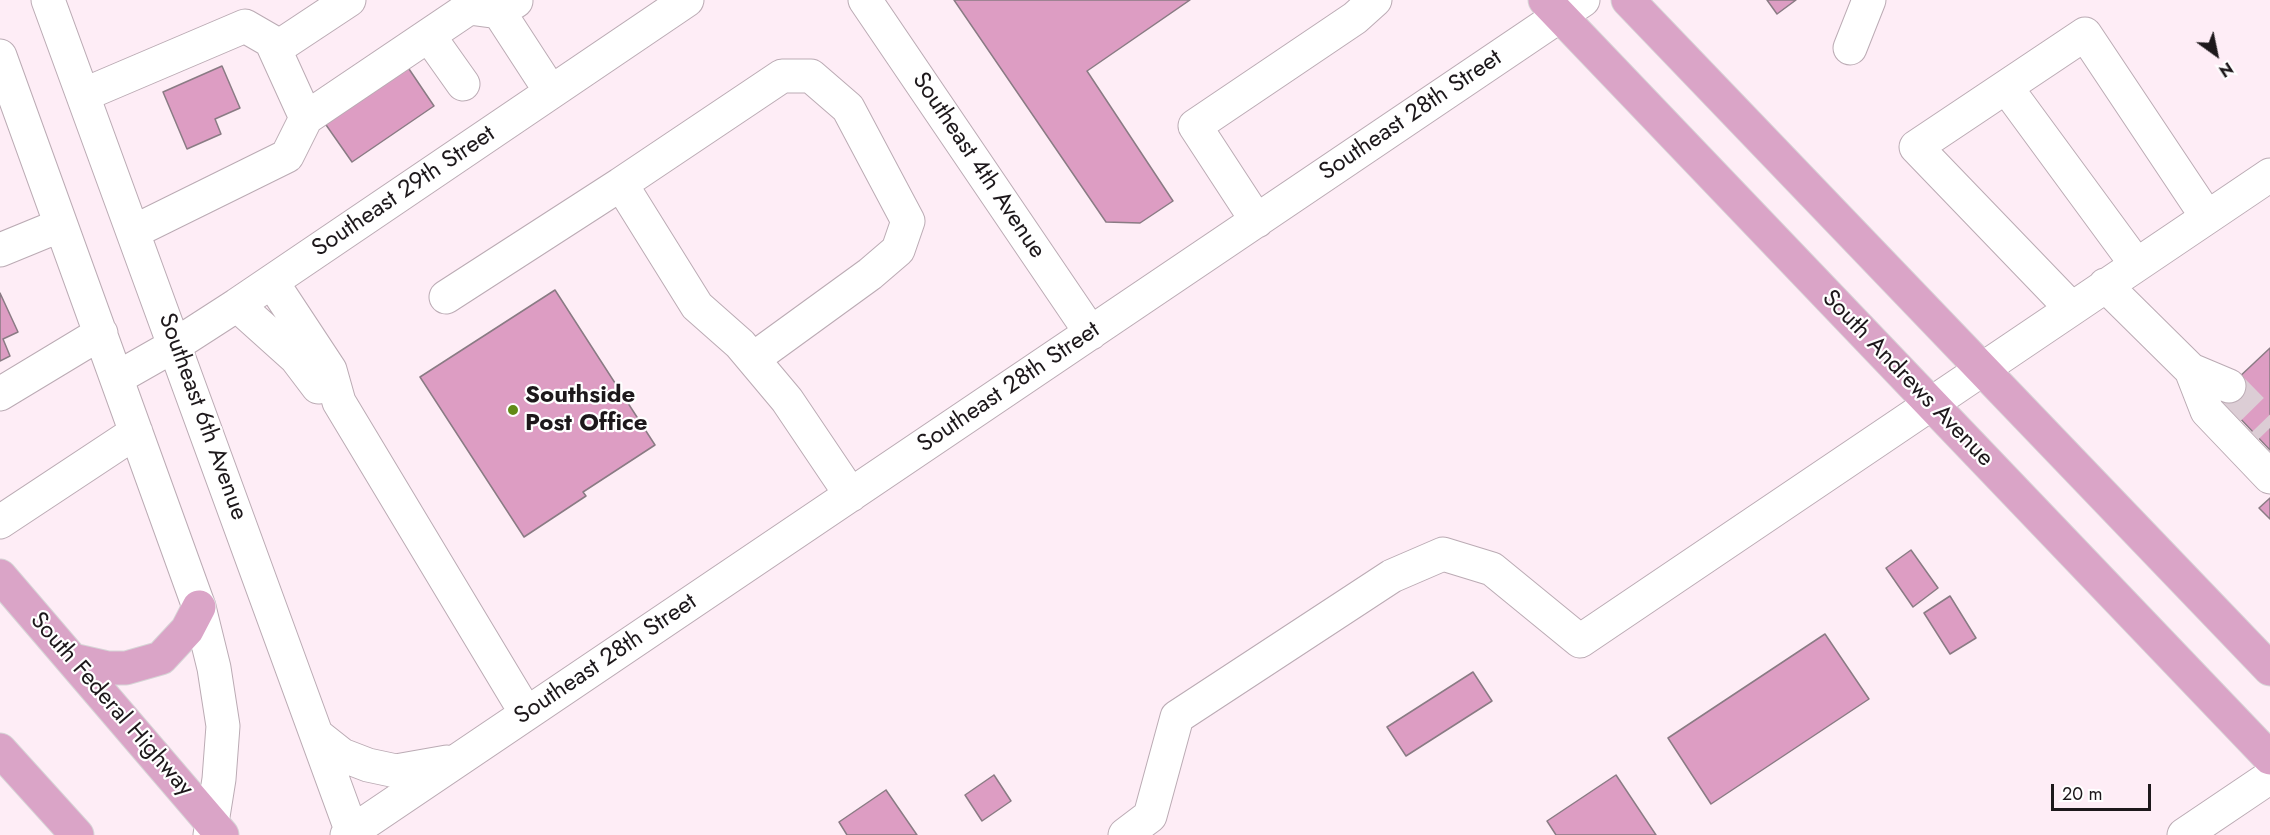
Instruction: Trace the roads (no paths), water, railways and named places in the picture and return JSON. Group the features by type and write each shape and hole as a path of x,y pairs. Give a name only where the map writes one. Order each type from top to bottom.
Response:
{"main road":[{"path":"1628,0 2270,669"},
{"name":"South Andrews Avenue","path":"1562,5 1930,402 2270,758"},
{"name":"South Federal Highway","path":"0,576 215,831"},
{"path":"73,660 108,668 126,668 161,658 187,630 199,607"},
{"path":"0,750 77,835"}],"street":[{"name":"Southeast 6th Avenue","path":"48,0 176,345 318,736 351,834"},
{"path":"275,49 349,0"},
{"name":"Southeast 29th Street","path":"117,378 176,345 272,282 687,0"},
{"name":"Southeast 4th Avenue","path":"866,0 1091,333"},
{"path":"1850,48 1869,0"},
{"path":"134,232 287,156 306,118 469,9 502,4 551,92"},
{"name":"Southeast 28th Street","path":"351,834 526,713 1257,221 1562,5"},
{"path":"1257,221 1195,126 1358,6"},
{"path":"83,95 242,13 271,41 306,118"},
{"path":"2071,308 1916,147 2085,34 2207,217"},
{"path":"429,36 463,84"},
{"path":"0,56 199,607 214,668 223,726 215,831"},
{"path":"446,297 782,76 811,76 848,108 908,221 898,250 870,274 753,359"},
{"path":"2006,87 2136,264"},
{"path":"1125,835 1150,816 1178,717 1392,576 1443,554 1492,569 1580,640 2270,175"},
{"path":"621,184 697,306 740,344 787,400 851,495"},
{"path":"0,250 62,225"},
{"path":"272,282 330,370 339,402 526,713"},
{"path":"2105,285 2191,370 2229,386"},
{"path":"237,305 296,358 316,385 339,402"},
{"path":"0,394 34,365 101,333"},
{"path":"2191,370 2207,411 2270,477"},
{"path":"0,522 136,432"},
{"name":"Southeast 28th Street","path":"318,736 342,755 368,765 396,771 457,760"},
{"path":"2184,835 2270,777"}],"tunnel":[{"path":"2229,386 2270,428"}],"place":[{"name":"Southside Post Office","path":"513,410"}]}
